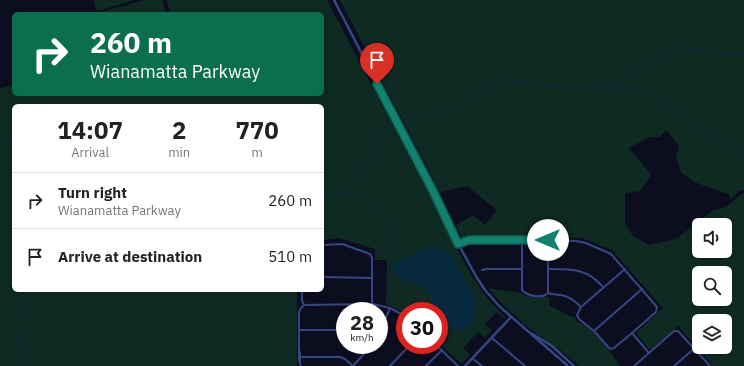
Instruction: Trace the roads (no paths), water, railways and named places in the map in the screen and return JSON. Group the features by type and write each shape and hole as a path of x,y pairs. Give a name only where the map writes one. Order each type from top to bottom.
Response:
{"street":[{"path":"334,0 434,193 458,244 485,290 511,317 568,366"},
{"path":"458,244 469,240 576,241 586,243 610,254 625,269 657,306 657,310 612,349 609,348 594,330 578,318 577,314 581,307 625,269"},
{"path":"522,240 523,292 536,296 545,296 548,293"},
{"path":"548,240 548,293"},
{"path":"324,245 339,244 369,252 372,258 372,302"},
{"path":"482,270 522,269"},
{"path":"548,269 579,271 593,277 603,288"},
{"path":"324,278 372,278"},
{"path":"594,330 642,289"},
{"path":"302,292 302,300 304,305"},
{"path":"548,293 552,295 564,296 576,302 581,307"},
{"path":"301,365 299,361 299,311 304,305 336,305"},
{"path":"388,313 390,308 396,311"},
{"path":"465,366 511,317"},
{"path":"300,330 336,330"},
{"path":"634,366 677,330 681,332 692,345"},
{"path":"529,332 552,346 574,366"},
{"path":"632,333 649,353"},
{"path":"492,338 525,366"},
{"path":"300,351 301,365"},
{"path":"674,366 692,351"},
{"path":"301,357 340,357 345,359 353,366 364,354"},
{"path":"390,366 401,354"},
{"path":"426,366 438,354"},
{"path":"446,354 458,366"},
{"path":"700,354 710,366"},
{"path":"472,358 482,366"}],"water":[{"path":"426,248 440,248 449,253 472,291 476,308 474,319 468,327 457,329 449,326 448,302 433,302 427,290 404,280 396,273 395,268 398,262"}],"waterway":[{"path":"617,88 645,64 679,47 731,56 744,54"},
{"path":"403,125 468,102 500,79 554,87 648,91 690,123 744,155"},
{"path":"370,148 370,144 378,136 397,128"},
{"path":"0,136 12,145"},
{"path":"342,193 363,171 371,154"},
{"path":"324,195 361,194 381,211 389,236 398,255"},
{"path":"15,292 20,315 17,360 18,366"},
{"path":"474,303 483,304"},
{"path":"507,306 524,308 572,335 583,343 600,366"}]}
